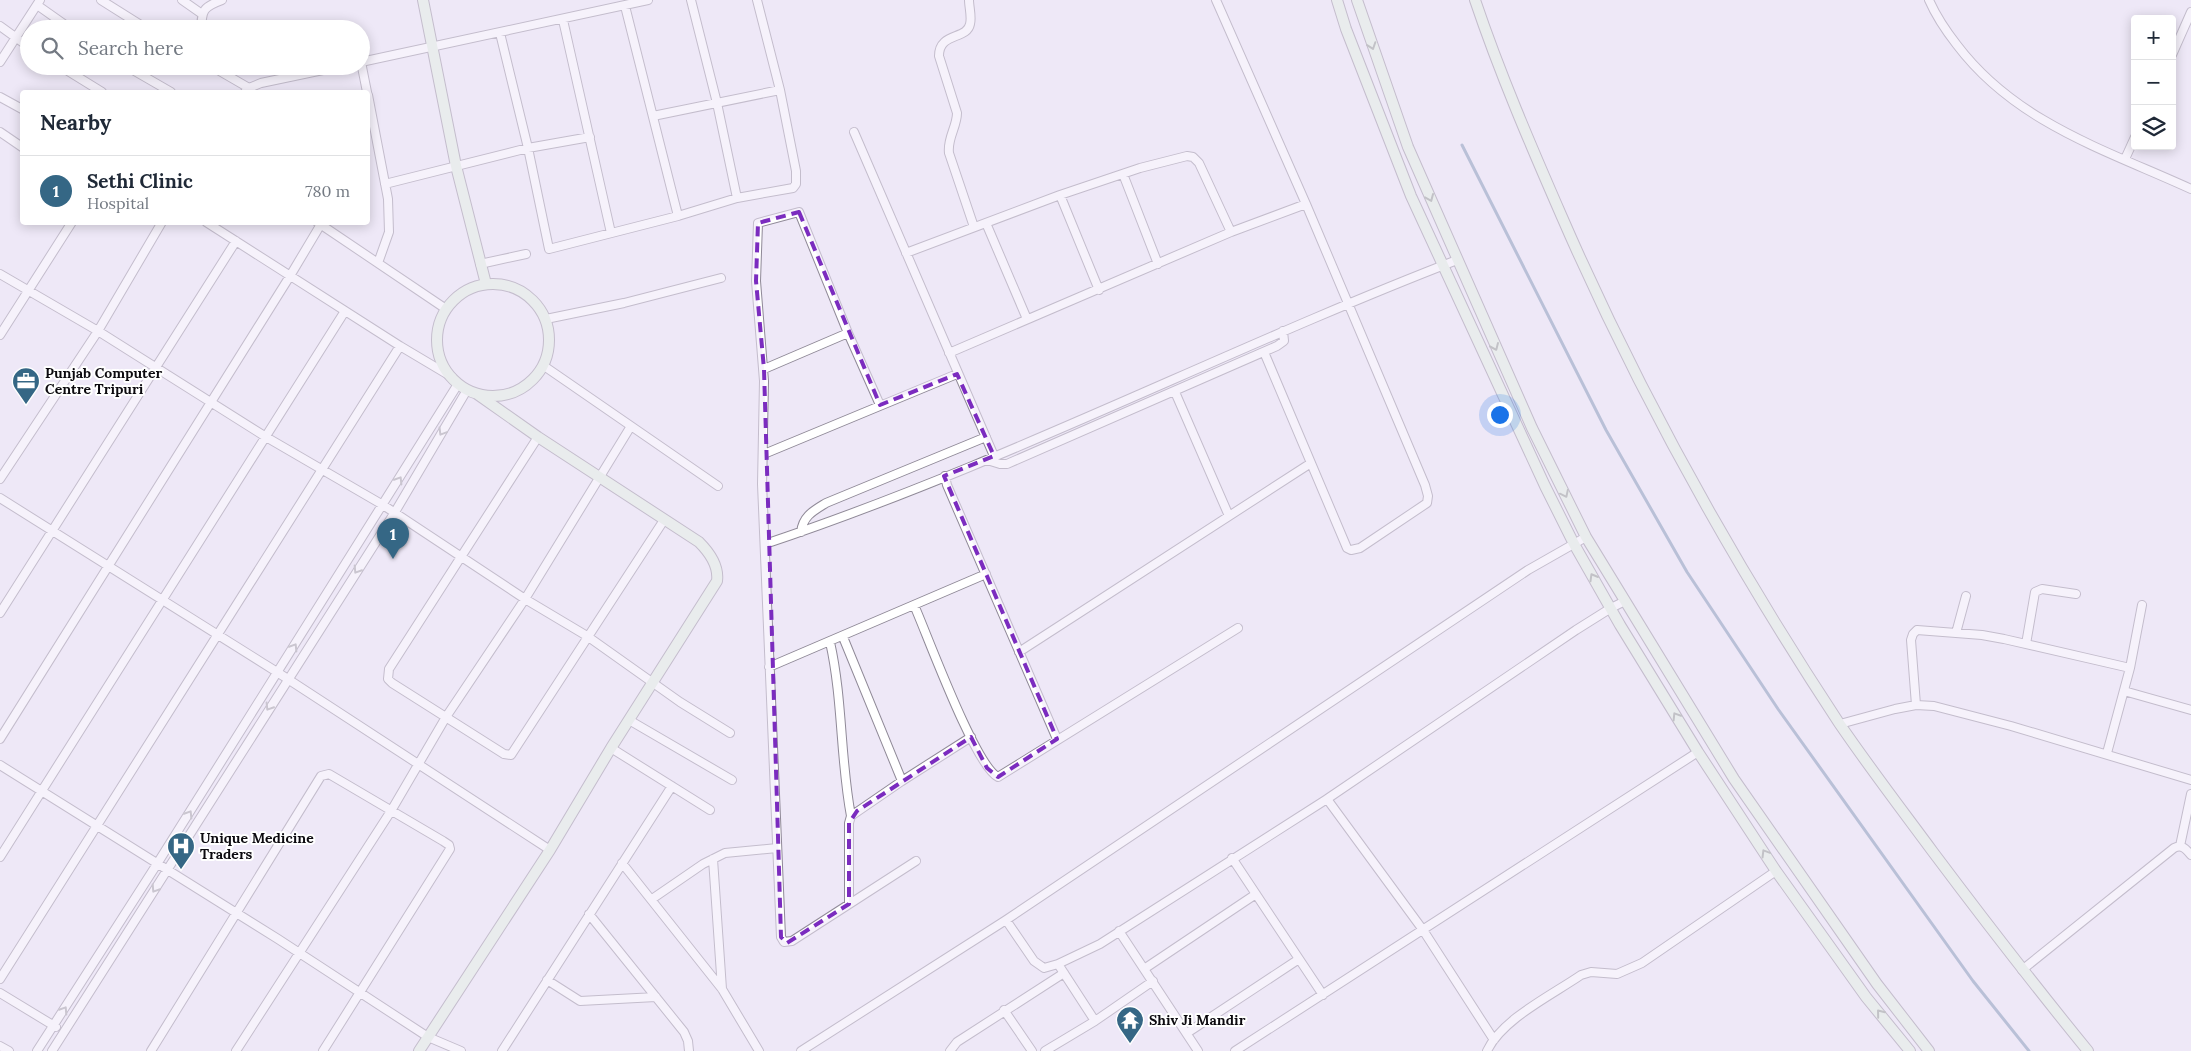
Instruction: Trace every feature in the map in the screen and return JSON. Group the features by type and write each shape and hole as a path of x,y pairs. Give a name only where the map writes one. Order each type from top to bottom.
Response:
{"main road":[{"path":"423,0 434,47 456,166 486,284"},
{"path":"1337,0 1346,29 1411,196 1574,544 1610,608 1698,752 1776,871 1866,997 1910,1051"},
{"path":"1357,0 1408,147 1532,428 1586,537 1734,779 1872,976 1929,1051"},
{"path":"1476,0 1486,31 1541,170 1587,275 1642,389 1747,578 1840,724 2022,970 2088,1051"},
{"path":"486,284 503,285 520,291 534,302 546,319 549,333 549,349 544,366 532,381 516,392 497,396 478,394 467,390 455,381 446,370 439,355 437,340 439,324 446,309 457,297 470,288 486,284"},
{"path":"419,1051 550,850 652,682 717,581 718,574 714,562 699,542 538,437 478,394"}],"street":[{"path":"101,0 133,20"},
{"path":"182,0 202,14"},
{"path":"202,20 205,8 211,2 222,0"},
{"path":"370,60 563,20 648,0"},
{"path":"691,0 717,104 737,198"},
{"path":"500,33 528,148 549,249 678,216 737,198 793,188 796,184 796,171 780,90 757,0"},
{"path":"969,0 970,25 966,31 944,42 939,50 939,56 957,113 957,120 949,141 950,153 974,227"},
{"path":"1216,0 1306,204 1425,485 1429,499 1424,505 1360,548 1351,550 1344,542 1264,352"},
{"path":"1929,0 1946,32 1964,55 1990,82 2042,121 2066,134 2191,189"},
{"path":"26,20 38,2 60,20"},
{"path":"625,6 678,216"},
{"path":"2176,46 2191,12"},
{"path":"563,20 611,233"},
{"path":"0,26 20,41"},
{"path":"0,62 20,30"},
{"path":"2182,33 2191,36"},
{"path":"75,75 99,90"},
{"path":"142,75 168,90"},
{"path":"225,75 247,90 261,83 299,75"},
{"path":"363,75 366,90"},
{"path":"653,116 780,90"},
{"path":"0,96 20,108"},
{"path":"371,130 388,199 389,232 378,263"},
{"path":"0,132 20,146"},
{"path":"854,132 986,438 990,458 1000,464 1008,464 1264,352 1284,341 1283,331"},
{"path":"385,184 528,148 590,137"},
{"path":"2125,159 2131,146"},
{"path":"906,253 1060,195 1181,157 1193,157 1199,163 1231,232"},
{"path":"1122,174 1158,264"},
{"path":"1060,195 1099,290"},
{"path":"949,353 1231,232 1306,204"},
{"path":"880,405 848,333 799,212 758,223 756,281 764,369 762,484 781,937 784,942 792,941 916,861"},
{"path":"986,223 1027,319"},
{"path":"0,335 70,225"},
{"path":"0,479 98,331 160,225"},
{"path":"37,1051 383,505 455,381 211,225"},
{"path":"0,739 290,276 318,225"},
{"path":"322,225 446,309"},
{"path":"0,613 236,241"},
{"path":"480,264 526,254"},
{"path":"765,544 801,532 990,458 1126,401 1348,303 1457,260"},
{"path":"0,274 98,331 212,401 266,437 383,505 525,599 587,636 652,682 730,733"},
{"path":"546,319 624,303 721,278"},
{"path":"0,857 345,311"},
{"path":"764,369 848,333"},
{"path":"0,980 400,346"},
{"path":"544,366 718,486"},
{"path":"764,454 957,374"},
{"path":"52,1051 394,512 467,390"},
{"path":"1175,392 1229,516"},
{"path":"236,1051 390,811 446,716 525,599 631,426"},
{"path":"538,437 387,674 388,679 392,682 504,754 511,754 664,520"},
{"path":"801,532 802,525 807,516 819,507 986,438"},
{"path":"1019,652 1311,463"},
{"path":"945,476 947,485 1057,739"},
{"path":"0,498 277,672 550,850"},
{"path":"802,1051 1006,920 1521,575 1586,537"},
{"path":"769,667 843,637 986,574"},
{"path":"2026,644 2035,592 2042,589 2076,594"},
{"path":"1956,633 1966,596"},
{"path":"1006,920 1038,965 1044,968 1058,964 1100,944 1327,799 1610,608 1625,601"},
{"path":"914,605 971,737 987,768 998,777 1238,628"},
{"path":"2107,753 2130,668 2142,605"},
{"path":"1916,705 1911,640 1913,634 1922,630 1982,635 2130,668"},
{"path":"843,637 902,781"},
{"path":"830,642 838,676 846,786 852,816"},
{"path":"2124,691 2191,710"},
{"path":"1840,724 1916,705 1950,708 2107,753 2191,780"},
{"path":"629,720 732,780"},
{"path":"849,904 849,823 852,816 902,781 971,737"},
{"path":"612,748 710,810"},
{"path":"1235,1051 1698,752"},
{"path":"0,765 428,1037 461,1051"},
{"path":"151,1051 324,774 334,776 443,841 449,845 450,849 323,1051"},
{"path":"502,1051 672,786"},
{"path":"2180,846 2191,794"},
{"path":"1327,799 1423,930 1494,1040"},
{"path":"2022,970 2174,848 2180,846"},
{"path":"2180,846 2191,855"},
{"path":"652,899 725,853 778,848"},
{"path":"1232,858 1323,995"},
{"path":"713,859 722,989"},
{"path":"622,863 722,989 759,1051"},
{"path":"1487,1051 1494,1040 1516,1018 1581,975 1591,972 1617,974 1642,963 1776,871"},
{"path":"1144,969 1256,894"},
{"path":"590,914 684,1032 688,1041 689,1051"},
{"path":"1119,931 1198,1051"},
{"path":"1187,1033 1298,959"},
{"path":"1058,964 1095,1021"},
{"path":"950,1051 957,1042 1064,973"},
{"path":"547,980 580,1001 656,997"},
{"path":"1045,1051 1095,1021 1153,981"},
{"path":"0,993 64,1033"},
{"path":"1004,1010 1032,1051"},
{"path":"0,1046 9,1051"}],"highlighted area":[{"path":"799,212 880,405 957,374 994,456 944,476 1057,739 998,777 987,768 971,737 857,811 849,823 849,904 787,943 781,937 764,369 756,281 758,223"}],"waterway":[{"path":"1462,145 1606,430 1687,572 1778,709 1973,981 2029,1051"}],"place":[{"name":"Punjab Computer Centre Tripuri","path":"26,405"},
{"name":"Sethi Clinic","path":"393,559"},
{"name":"Unique Medicine Traders","path":"181,870"},
{"name":"Shiv Ji Mandir","path":"1130,1044"}]}
